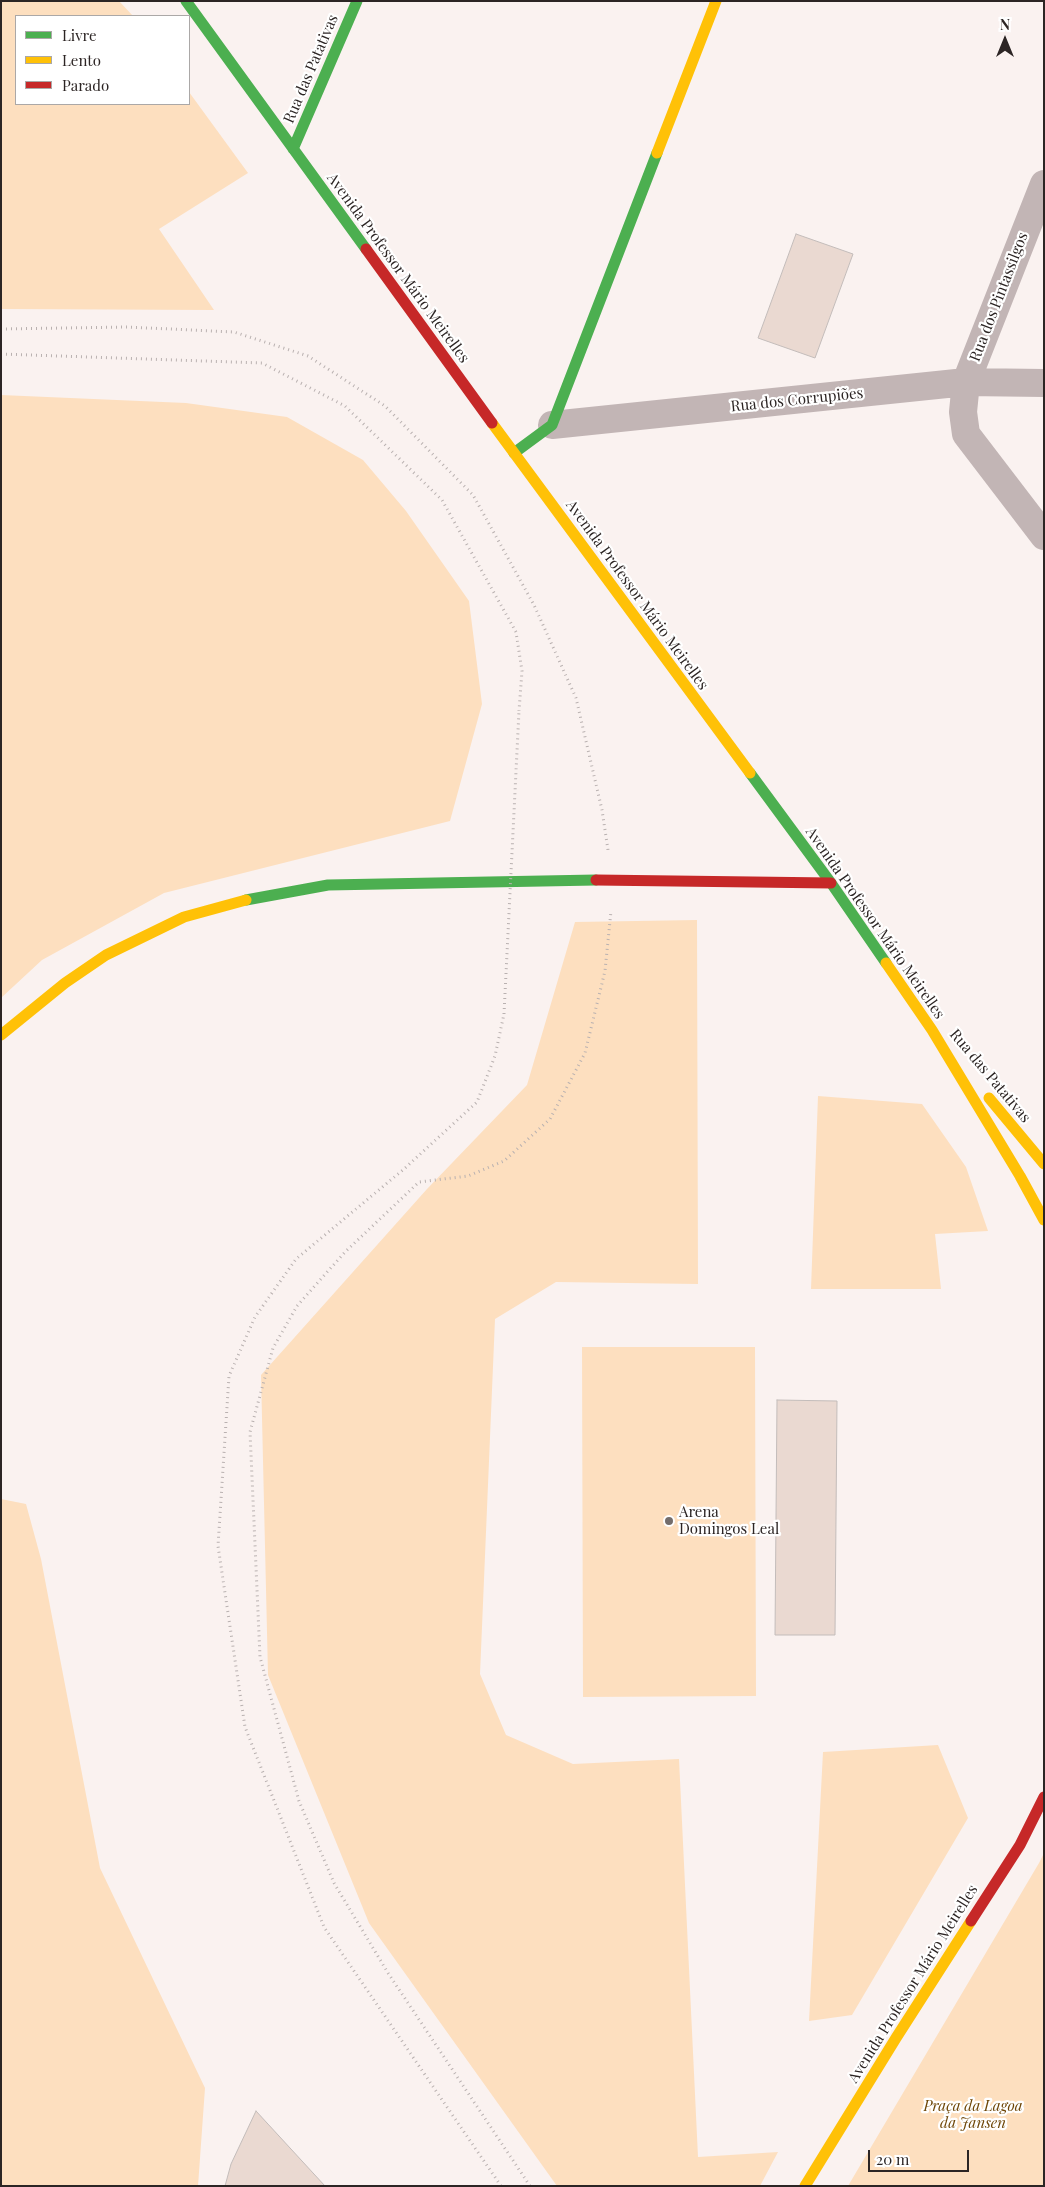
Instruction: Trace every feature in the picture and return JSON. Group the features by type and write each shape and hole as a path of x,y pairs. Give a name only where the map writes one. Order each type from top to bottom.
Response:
{"main road":[{"name":"Avenida Professor Mário Meirelles","path":"186,1 514,453 831,883 932,1030 1020,1176 1044,1220"},
{"name":"Rua das Patativas","path":"293,149 357,1"},
{"path":"514,453 552,425 716,1"},
{"path":"1,1035 65,983 106,955 142,936 184,918 242,901 328,885 613,880 831,883"},
{"name":"Rua das Patativas","path":"932,1030 1044,1164"},
{"name":"Avenida Professor Mário Meirelles","path":"805,2186 882,2060 1020,1845 1044,1797"}],"street":[{"name":"Rua dos Pintassilgos","path":"1044,184 966,382 963,412 966,434 1044,536"},
{"name":"Rua dos Corrupiões","path":"552,425 966,382 1044,383"}],"path":[{"path":"1,329 127,327 234,332 308,356 386,406 473,494 534,605 576,698 602,810 613,880 605,971 586,1053 550,1119 504,1161 468,1176 419,1182 345,1252 297,1306 273,1348 250,1432 260,1657 298,1802 334,1884 388,1973 530,2186"},
{"path":"1,354 262,362 345,406 442,500 516,632 522,672 504,1014 495,1056 477,1102 404,1169 296,1259 255,1317 229,1376 218,1546 245,1727 324,1927 501,2186"}],"green space":[{"path":"1,1 119,1 132,15 15,15 15,105 190,105 190,93 248,173 159,229 214,310 1,309"},
{"path":"1,395 186,403 287,417 363,460 406,511 469,601 482,704 450,821 164,893 42,960 1,998"},
{"path":"697,920 698,1284 556,1282 495,1319 480,1674 506,1735 573,1764 679,1759 698,2157 778,2152 760,2186 557,2186 369,1923 268,1675 261,1375 427,1189 527,1085 575,922"},
{"path":"818,1096 922,1104 966,1167 988,1231 935,1234 941,1289 811,1289"},
{"name":"Arena Domingos Leal","path":"582,1347 755,1347 756,1696 583,1697"},
{"path":"1,1499 26,1504 41,1559 100,1868 205,2088 198,2186 1,2186"},
{"path":"938,1745 968,1818 852,2015 809,2021 823,1752"},
{"name":"Praça da Lagoa da Jansen","path":"1044,1853 1044,2186 848,2186 1039,1863"}],"building":[{"path":"796,234 853,254 815,358 758,338"},
{"path":"777,1400 837,1401 835,1635 775,1635"},
{"path":"256,2111 325,2186 225,2186 231,2164"}],"traffic: fast":[{"path":"186,1 366,249"},
{"path":"293,149 357,1"},
{"path":"514,453 552,425 657,153"},
{"path":"750,773 831,883 886,963"},
{"path":"246,900 328,885 596,880"}],"traffic: slow":[{"path":"657,153 716,1"},
{"path":"492,423 750,773"},
{"path":"1,1035 65,983 106,955 184,917 246,900"},
{"path":"886,963 932,1030 1020,1176 1044,1220"},
{"path":"989,1098 1044,1164"},
{"path":"805,2186 971,1921"}],"traffic: jam":[{"path":"366,249 492,423"},
{"path":"596,880 831,883"},
{"path":"971,1921 1020,1845 1044,1797"}],"place":[{"name":"Arena Domingos Leal","path":"669,1521"}]}
